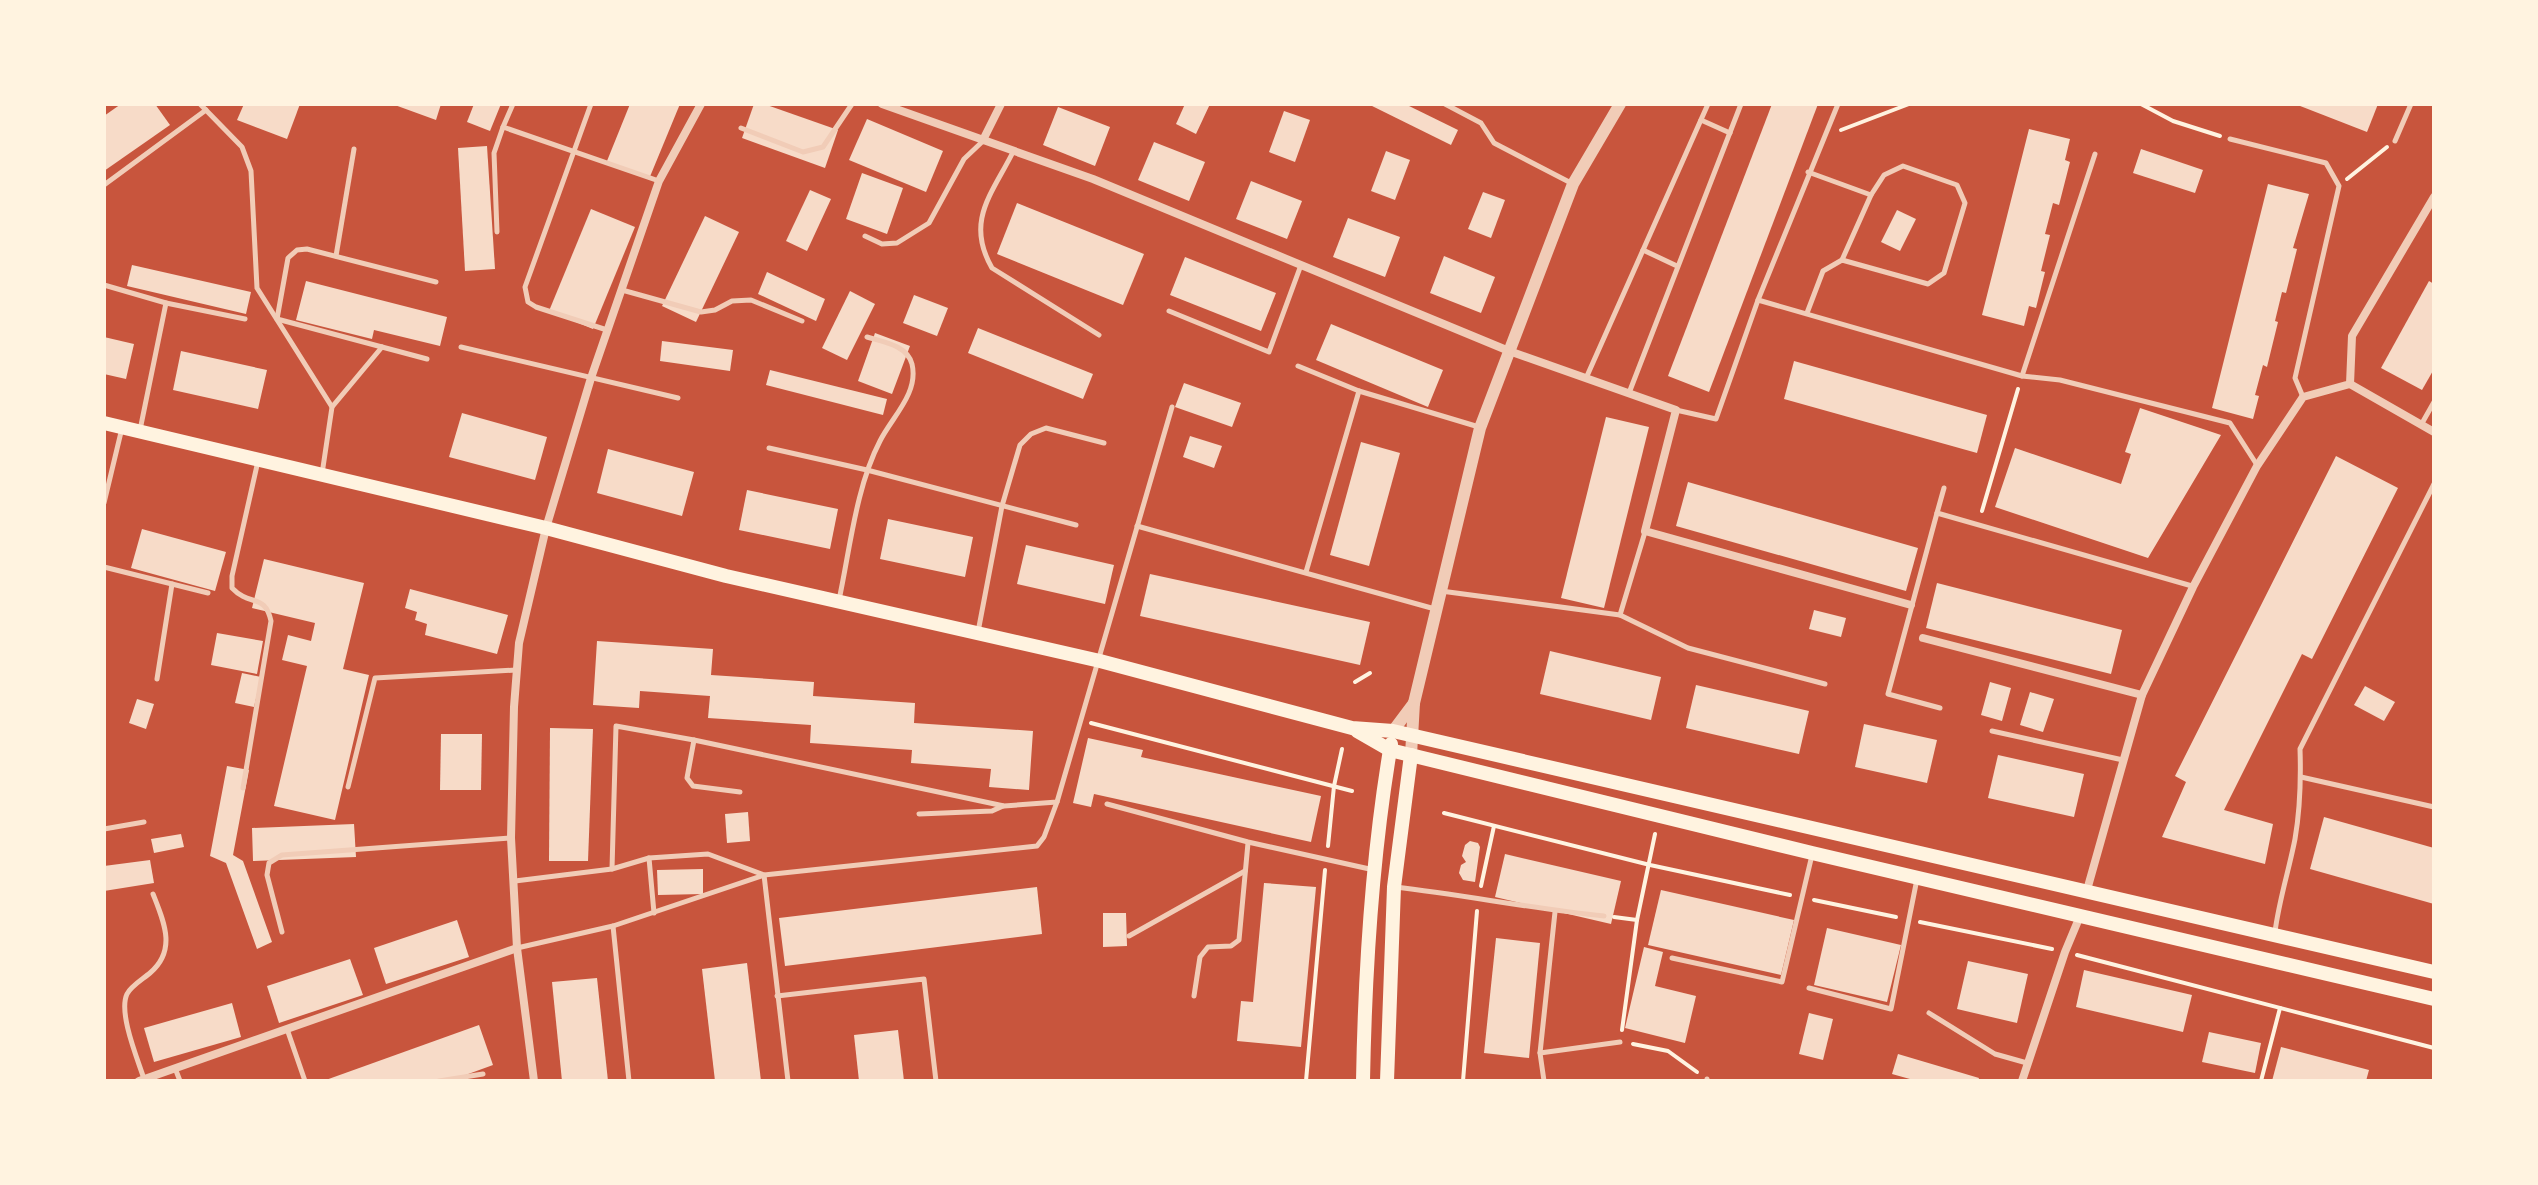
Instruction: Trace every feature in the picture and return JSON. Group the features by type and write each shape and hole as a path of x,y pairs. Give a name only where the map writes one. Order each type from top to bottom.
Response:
{"main road":[{"path":"104,423 546,528 726,576 1100,661 1352,728 1393,731 2434,972"},
{"path":"1352,728 1390,750 2434,999"},
{"path":"1363,1081 1374,870 1381,798 1393,731"},
{"path":"1387,1081 1394,887 1411,755"},
{"path":"2080,916 2087,890"}],"street":[{"path":"534,1081 517,948 511,838 519,643 546,528 607,330 659,181 701,104"},
{"path":"882,104 1093,179 1509,351 1587,376 1676,410 1645,531 1911,605"},
{"path":"983,140 1001,104"},
{"path":"1411,755 1414,703 1480,428 1573,184 1620,104"},
{"path":"2350,384 2352,336 2434,197"},
{"path":"2087,890 2142,695 2193,587 2257,466 2303,397 2350,384 2434,432"},
{"path":"1923,638 2142,695"},
{"path":"1393,731 1414,703"},
{"path":"2022,1081 2080,916"},
{"path":"142,1080 517,948"}],"lane":[{"path":"200,104 242,147 251,171 257,288 332,407"},
{"path":"497,232 494,153 513,104"},
{"path":"591,104 525,287 528,302 536,307 607,330"},
{"path":"741,128 803,152 823,147 852,104"},
{"path":"1445,104 1481,123 1494,143 1573,184"},
{"path":"1587,376 1708,104"},
{"path":"1629,393 1741,104"},
{"path":"1676,410 1716,419 1758,300 1838,104"},
{"path":"2395,141 2411,104"},
{"path":"104,185 206,110"},
{"path":"1701,120 1730,133"},
{"path":"503,127 659,181"},
{"path":"2230,139 2326,163 2339,186 2295,378 2303,397"},
{"path":"865,236 882,244 897,243 929,223 964,159 983,140"},
{"path":"336,256 354,149"},
{"path":"1014,151 980,218 983,252 992,268 1099,335"},
{"path":"2022,376 2095,154"},
{"path":"1807,313 1823,271 1842,260 1871,195 1884,175 1903,166 1957,185 1965,203 1944,273 1928,284 1842,260"},
{"path":"1808,172 1871,195"},
{"path":"277,319 288,258 297,250 307,249 436,282"},
{"path":"1643,250 1677,266"},
{"path":"1169,311 1269,352 1301,265"},
{"path":"104,285 166,303 245,319"},
{"path":"622,290 701,312 715,310 732,301 751,300 802,321"},
{"path":"1758,300 2022,376 2060,380 2230,423 2257,466"},
{"path":"140,431 166,303"},
{"path":"277,319 427,359"},
{"path":"839,600 867,470 880,439 908,397 913,379 911,361 902,349 867,337"},
{"path":"322,475 332,407 382,347"},
{"path":"461,347 678,398"},
{"path":"1298,366 1359,391 1480,428"},
{"path":"1306,572 1359,391"},
{"path":"2421,425 2434,402"},
{"path":"517,948 613,926 764,875 1037,846 1044,837 1057,802 1172,407"},
{"path":"104,503 123,427"},
{"path":"978,633 1002,506 1020,445 1031,434 1046,428 1104,443"},
{"path":"769,448 867,470 1076,525"},
{"path":"243,788 271,621 268,609 262,603 242,598 232,588 232,576 258,460"},
{"path":"2275,935 2279,903 2295,837 2301,777 2300,749 2434,484"},
{"path":"1940,708 1888,694 1944,488"},
{"path":"1937,513 2193,587"},
{"path":"1137,526 1436,610"},
{"path":"1620,615 1645,531"},
{"path":"104,567 208,593"},
{"path":"157,679 172,584"},
{"path":"1440,591 1620,615 1688,648 1825,684"},
{"path":"348,787 375,678 516,670"},
{"path":"612,869 616,726 1004,806 1057,802"},
{"path":"1992,731 2123,760"},
{"path":"694,740 687,778 693,786 740,792"},
{"path":"2301,777 2434,807"},
{"path":"1107,804 1248,842 1374,870"},
{"path":"919,814 992,811 1004,806"},
{"path":"104,829 144,822"},
{"path":"282,932 267,875 269,863 282,855 511,838"},
{"path":"1194,996 1200,957 1208,947 1231,946 1239,940 1248,842"},
{"path":"1672,958 1782,982 1812,853"},
{"path":"515,881 612,869 649,858 708,854 764,875"},
{"path":"649,858 654,913"},
{"path":"1129,936 1246,870"},
{"path":"764,875 788,1081"},
{"path":"1809,988 1891,1009 1917,878"},
{"path":"1394,887 1479,897 1555,912 1604,916"},
{"path":"142,1080 124,1011 127,994 159,966 167,947 167,929 153,894"},
{"path":"1544,1081 1540,1053 1555,912"},
{"path":"613,926 629,1081"},
{"path":"777,996 924,979 936,1081"},
{"path":"1929,1013 1995,1054 2028,1064"},
{"path":"287,1029 305,1081"},
{"path":"1540,1053 1620,1042"},
{"path":"175,1068 180,1081"},
{"path":"439,1081 483,1074"},
{"path":"1351,1081 1363,1081"}],"path":[{"path":"1824,137 1909,104"},
{"path":"2141,104 2173,121 2230,139"},
{"path":"2339,186 2395,141"},
{"path":"1978,525 2022,376"},
{"path":"1355,682 1370,673"},
{"path":"1081,721 1352,791"},
{"path":"1306,1081 1334,786 1342,749"},
{"path":"1444,813 1650,865 2065,952 2434,1048"},
{"path":"1658,815 1637,920 1620,1042 1668,1051 1707,1080"},
{"path":"1463,1081 1479,897 1494,826"},
{"path":"1604,916 1637,920"},
{"path":"2261,1081 2280,1008"}],"building":[{"path":"121,104 155,104 170,125 104,171 104,116"},
{"path":"244,104 300,104 287,139 237,120"},
{"path":"392,104 441,104 436,120"},
{"path":"474,104 501,104 490,131 467,122"},
{"path":"630,104 680,104 649,179 607,161"},
{"path":"754,104 764,104 838,130 825,168 742,138"},
{"path":"1185,104 1210,104 1196,134 1176,124"},
{"path":"1368,104 1405,104 1458,130 1451,145"},
{"path":"1772,104 1818,104 1709,392 1668,376"},
{"path":"2295,104 2378,104 2367,132"},
{"path":"1058,107 1110,127 1095,166 1043,145"},
{"path":"1284,111 1310,120 1295,162 1269,152"},
{"path":"867,119 943,151 926,192 849,160"},
{"path":"2029,129 2070,139 2065,160 2070,162 2059,205 2053,203 2045,234 2050,235 2036,308 2029,306 2024,326 1982,315"},
{"path":"1154,142 1205,162 1189,201 1138,180"},
{"path":"487,146 495,269 465,271 458,148"},
{"path":"2141,149 2203,170 2195,193 2133,173"},
{"path":"1386,151 1410,160 1395,200 1371,191"},
{"path":"862,173 903,188 887,234 846,219"},
{"path":"1251,181 1302,201 1287,239 1236,219"},
{"path":"2268,184 2309,194 2293,248 2297,249 2286,293 2282,292 2267,367 2263,365 2255,395 2259,396 2253,419 2212,408"},
{"path":"810,190 831,199 807,251 786,241"},
{"path":"1483,192 1505,200 1491,238 1468,229"},
{"path":"1017,203 1144,254 1123,305 997,254"},
{"path":"591,209 635,227 593,329 549,311"},
{"path":"1897,210 1916,219 1900,251 1881,242"},
{"path":"705,216 739,232 696,322 662,306"},
{"path":"1348,218 1400,237 1385,277 1333,257"},
{"path":"1444,256 1495,277 1481,313 1430,293"},
{"path":"1185,257 1276,293 1261,331 1170,295"},
{"path":"132,265 251,292 246,314 127,286"},
{"path":"767,272 825,299 816,321 758,294"},
{"path":"306,281 447,317 440,346 374,330 372,339 296,320"},
{"path":"2429,281 2434,284 2434,369 2422,390 2381,368"},
{"path":"850,291 875,304 847,360 822,348"},
{"path":"914,295 948,308 937,336 903,323"},
{"path":"1331,324 1443,370 1428,407 1316,360"},
{"path":"978,328 1093,374 1083,399 968,353"},
{"path":"875,333 910,346 892,394 858,381"},
{"path":"104,337 134,344 126,379 104,374"},
{"path":"662,341 733,350 730,371 660,361"},
{"path":"181,351 267,370 258,409 173,390"},
{"path":"1794,361 1987,415 1977,453 1784,399"},
{"path":"770,370 887,399 883,415 766,385"},
{"path":"1184,383 1241,403 1232,427 1175,407"},
{"path":"2140,408 2221,435 2148,558 1995,507 2015,448 2121,484 2131,454 2125,452"},
{"path":"462,413 547,437 535,480 449,457"},
{"path":"1606,417 1649,427 1604,608 1561,598"},
{"path":"1190,436 1222,446 1214,468 1183,457"},
{"path":"1361,442 1400,453 1369,566 1330,555"},
{"path":"608,449 694,472 682,516 597,493"},
{"path":"2336,456 2398,488 2312,659 2302,654 2224,810 2273,824 2265,864 2162,837 2186,782 2175,776"},
{"path":"1688,482 1918,548 1906,591 1676,526"},
{"path":"747,490 838,509 830,549 739,530"},
{"path":"888,519 973,537 965,577 880,559"},
{"path":"142,529 226,552 215,591 131,568"},
{"path":"1026,545 1114,565 1105,604 1017,584"},
{"path":"264,559 364,583 343,669 369,675 335,820 274,806 307,666 282,660 288,635 311,641 315,623 252,608"},
{"path":"1150,574 1370,622 1360,665 1140,616"},
{"path":"1937,583 2122,630 2111,674 1926,628"},
{"path":"410,589 508,615 497,654 425,635 427,624 415,620 417,612 405,608"},
{"path":"1814,610 1846,618 1841,637 1809,629"},
{"path":"217,633 263,641 257,674 211,665"},
{"path":"597,641 713,649 711,675 814,682 813,696 915,703 914,723 1033,731 1029,790 989,787 991,769 911,763 912,750 810,743 811,725 708,718 710,696 640,691 639,708 593,705"},
{"path":"1550,651 1661,677 1651,720 1540,694"},
{"path":"242,673 261,677 254,707 235,703"},
{"path":"1990,682 2011,688 2002,721 1981,715"},
{"path":"1696,685 1809,711 1799,754 1686,728"},
{"path":"2365,686 2395,702 2384,721 2354,705"},
{"path":"2030,692 2054,699 2043,732 2020,725"},
{"path":"137,699 154,704 146,729 129,723"},
{"path":"1864,724 1937,740 1927,783 1855,767"},
{"path":"550,728 593,729 588,861 549,861"},
{"path":"441,734 482,734 481,790 440,790"},
{"path":"1088,738 1143,750 1141,757 1321,796 1311,842 1094,794 1091,807 1073,803"},
{"path":"1998,755 2084,774 2074,817 1988,798"},
{"path":"227,766 249,770 233,855 243,861 272,942 257,949 226,863 210,856"},
{"path":"748,812 750,841 727,843 725,814"},
{"path":"2324,817 2434,848 2434,904 2310,869"},
{"path":"354,824 356,857 253,861 252,828"},
{"path":"181,834 184,847 154,853 151,839"},
{"path":"1470,841 1478,843 1480,847 1475,882 1463,880 1459,873 1461,865 1466,862 1462,856 1465,845"},
{"path":"1505,854 1621,881 1611,924 1495,897"},
{"path":"150,860 154,883 104,891 104,866"},
{"path":"703,869 703,894 658,895 657,870"},
{"path":"1264,883 1316,887 1301,1047 1237,1041 1241,1001 1253,1002"},
{"path":"1037,887 1042,934 785,966 779,918"},
{"path":"1661,890 1794,920 1781,975 1648,945"},
{"path":"1103,913 1126,913 1127,946 1103,947"},
{"path":"457,920 469,957 386,984 374,948"},
{"path":"1827,928 1901,945 1887,1002 1814,985"},
{"path":"1496,938 1540,943 1529,1058 1484,1053"},
{"path":"1644,947 1663,952 1655,986 1696,996 1685,1043 1625,1028"},
{"path":"350,959 363,995 279,1023 267,986"},
{"path":"1968,961 2028,974 2017,1023 1957,1009"},
{"path":"747,963 761,1081 715,1081 702,969"},
{"path":"2084,970 2192,995 2183,1032 2076,1007"},
{"path":"597,978 608,1081 562,1081 552,982"},
{"path":"232,1003 241,1037 154,1062 144,1028"},
{"path":"1809,1013 1833,1019 1823,1060 1799,1054"},
{"path":"479,1025 493,1065 449,1081 323,1081"},
{"path":"898,1030 904,1081 859,1081 854,1035"},
{"path":"2209,1032 2261,1043 2255,1073 2202,1062"},
{"path":"2281,1047 2369,1070 2366,1081 2272,1081"},
{"path":"1898,1054 1979,1078 1978,1081 1917,1081 1892,1074"}]}
